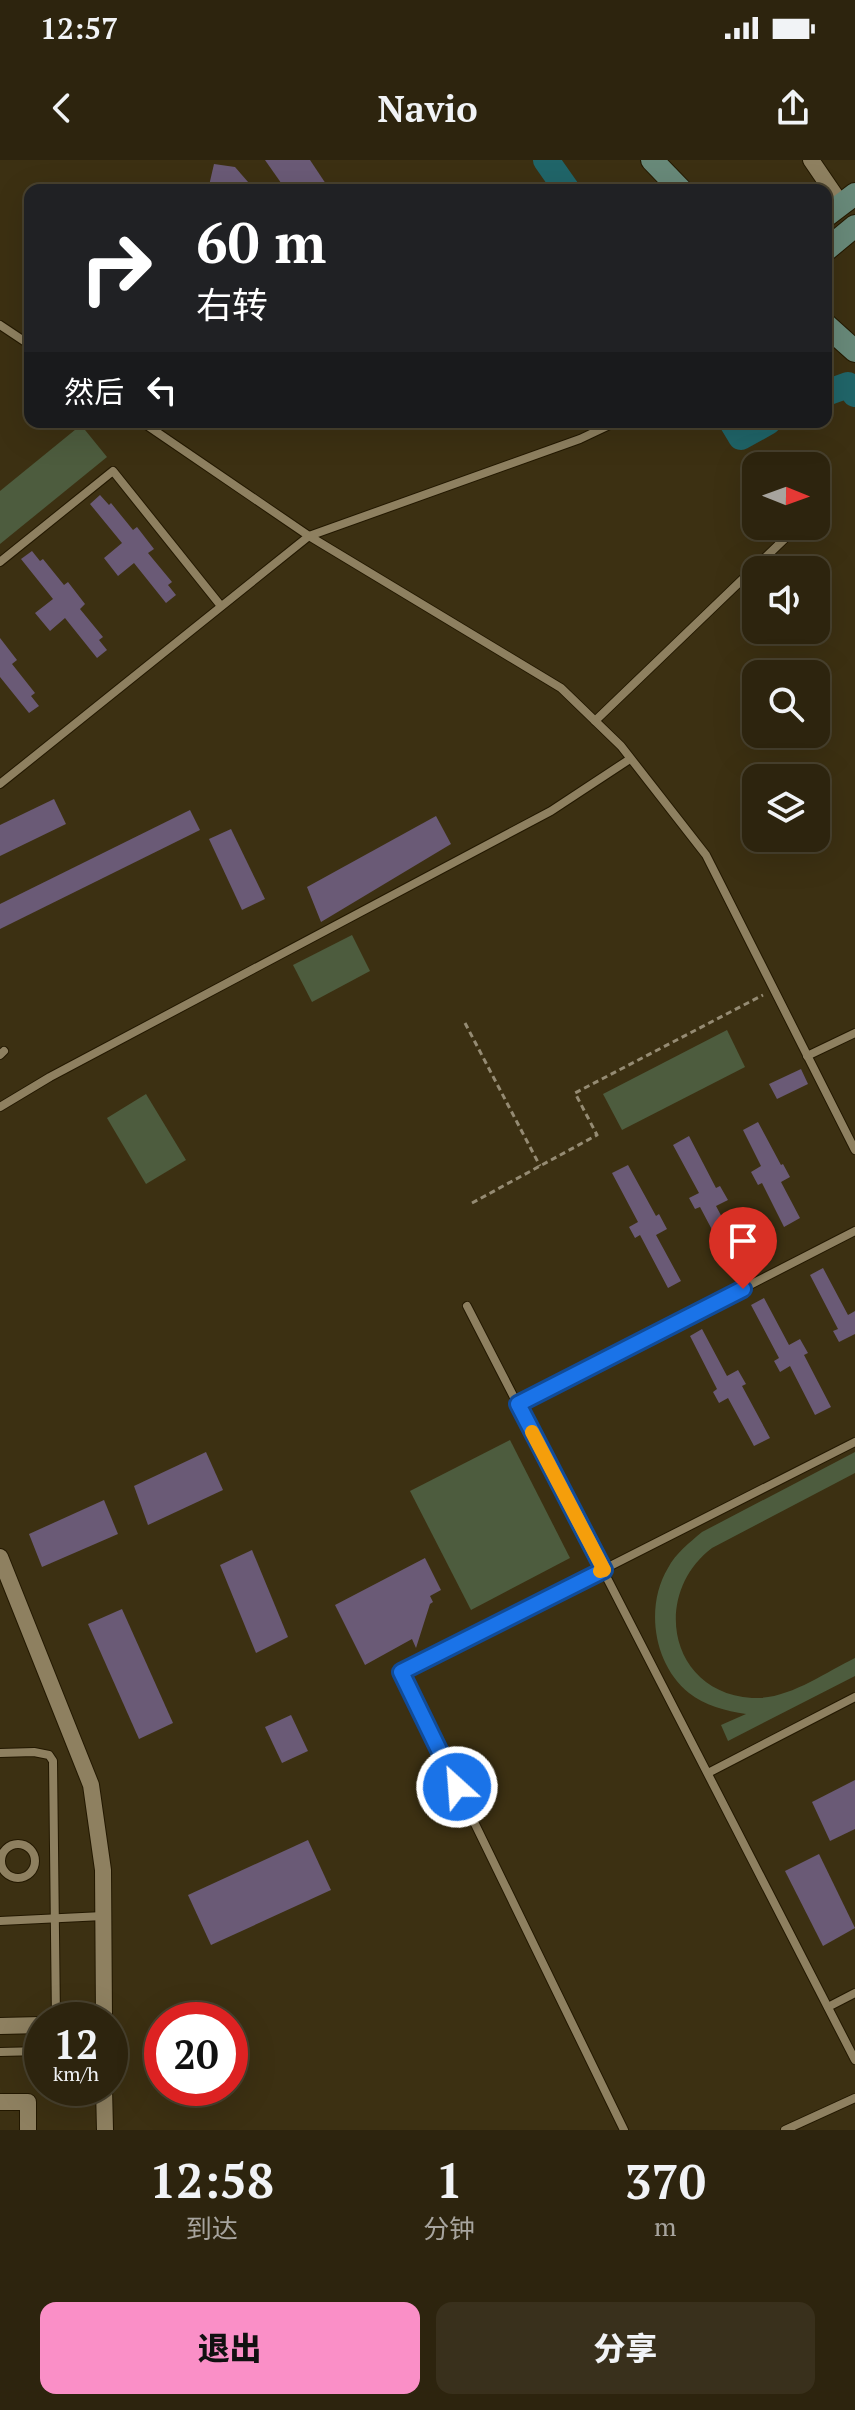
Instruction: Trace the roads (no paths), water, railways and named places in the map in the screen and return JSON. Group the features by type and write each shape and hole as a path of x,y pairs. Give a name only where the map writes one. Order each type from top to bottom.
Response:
{"street":[{"path":"652,160 675,184"},
{"path":"811,160 827,184"},
{"path":"832,245 855,226"},
{"path":"832,330 855,351"},
{"path":"0,1557 91,1785 103,1870 104,2002"},
{"path":"0,2026 24,2025"},
{"path":"0,2102 28,2102 28,2130"},
{"path":"104,2106 105,2130"}],"lane":[{"path":"0,325 24,341"},
{"path":"151,428 309,536 561,688 595,721 630,759 706,855 855,1150"},
{"path":"0,784 309,536 603,428"},
{"path":"0,562 113,471 221,606"},
{"path":"595,721 783,540"},
{"path":"0,1107 50,1077 551,811 630,759"},
{"path":"807,1056 855,1033"},
{"path":"518,1404 855,1231"},
{"path":"467,1306 855,2060"},
{"path":"624,2130 401,1672 855,1442"},
{"path":"708,1773 855,1697"},
{"path":"0,1753 34,1752 49,1755 53,1761 56,2002"},
{"path":"19,1843 33,1851 36,1861 32,1872 23,1878 12,1877 1,1860 8,1846 19,1843"},
{"path":"36,1861 53,1860"},
{"path":"0,1921 104,1916"},
{"path":"828,2007 855,1993"},
{"path":"0,2052 24,2051"},
{"path":"785,2130 855,2098"}],"waterway":[{"path":"546,160 563,184"},
{"path":"832,391 848,385 855,394"},
{"path":"736,428 741,437 757,428"}]}
